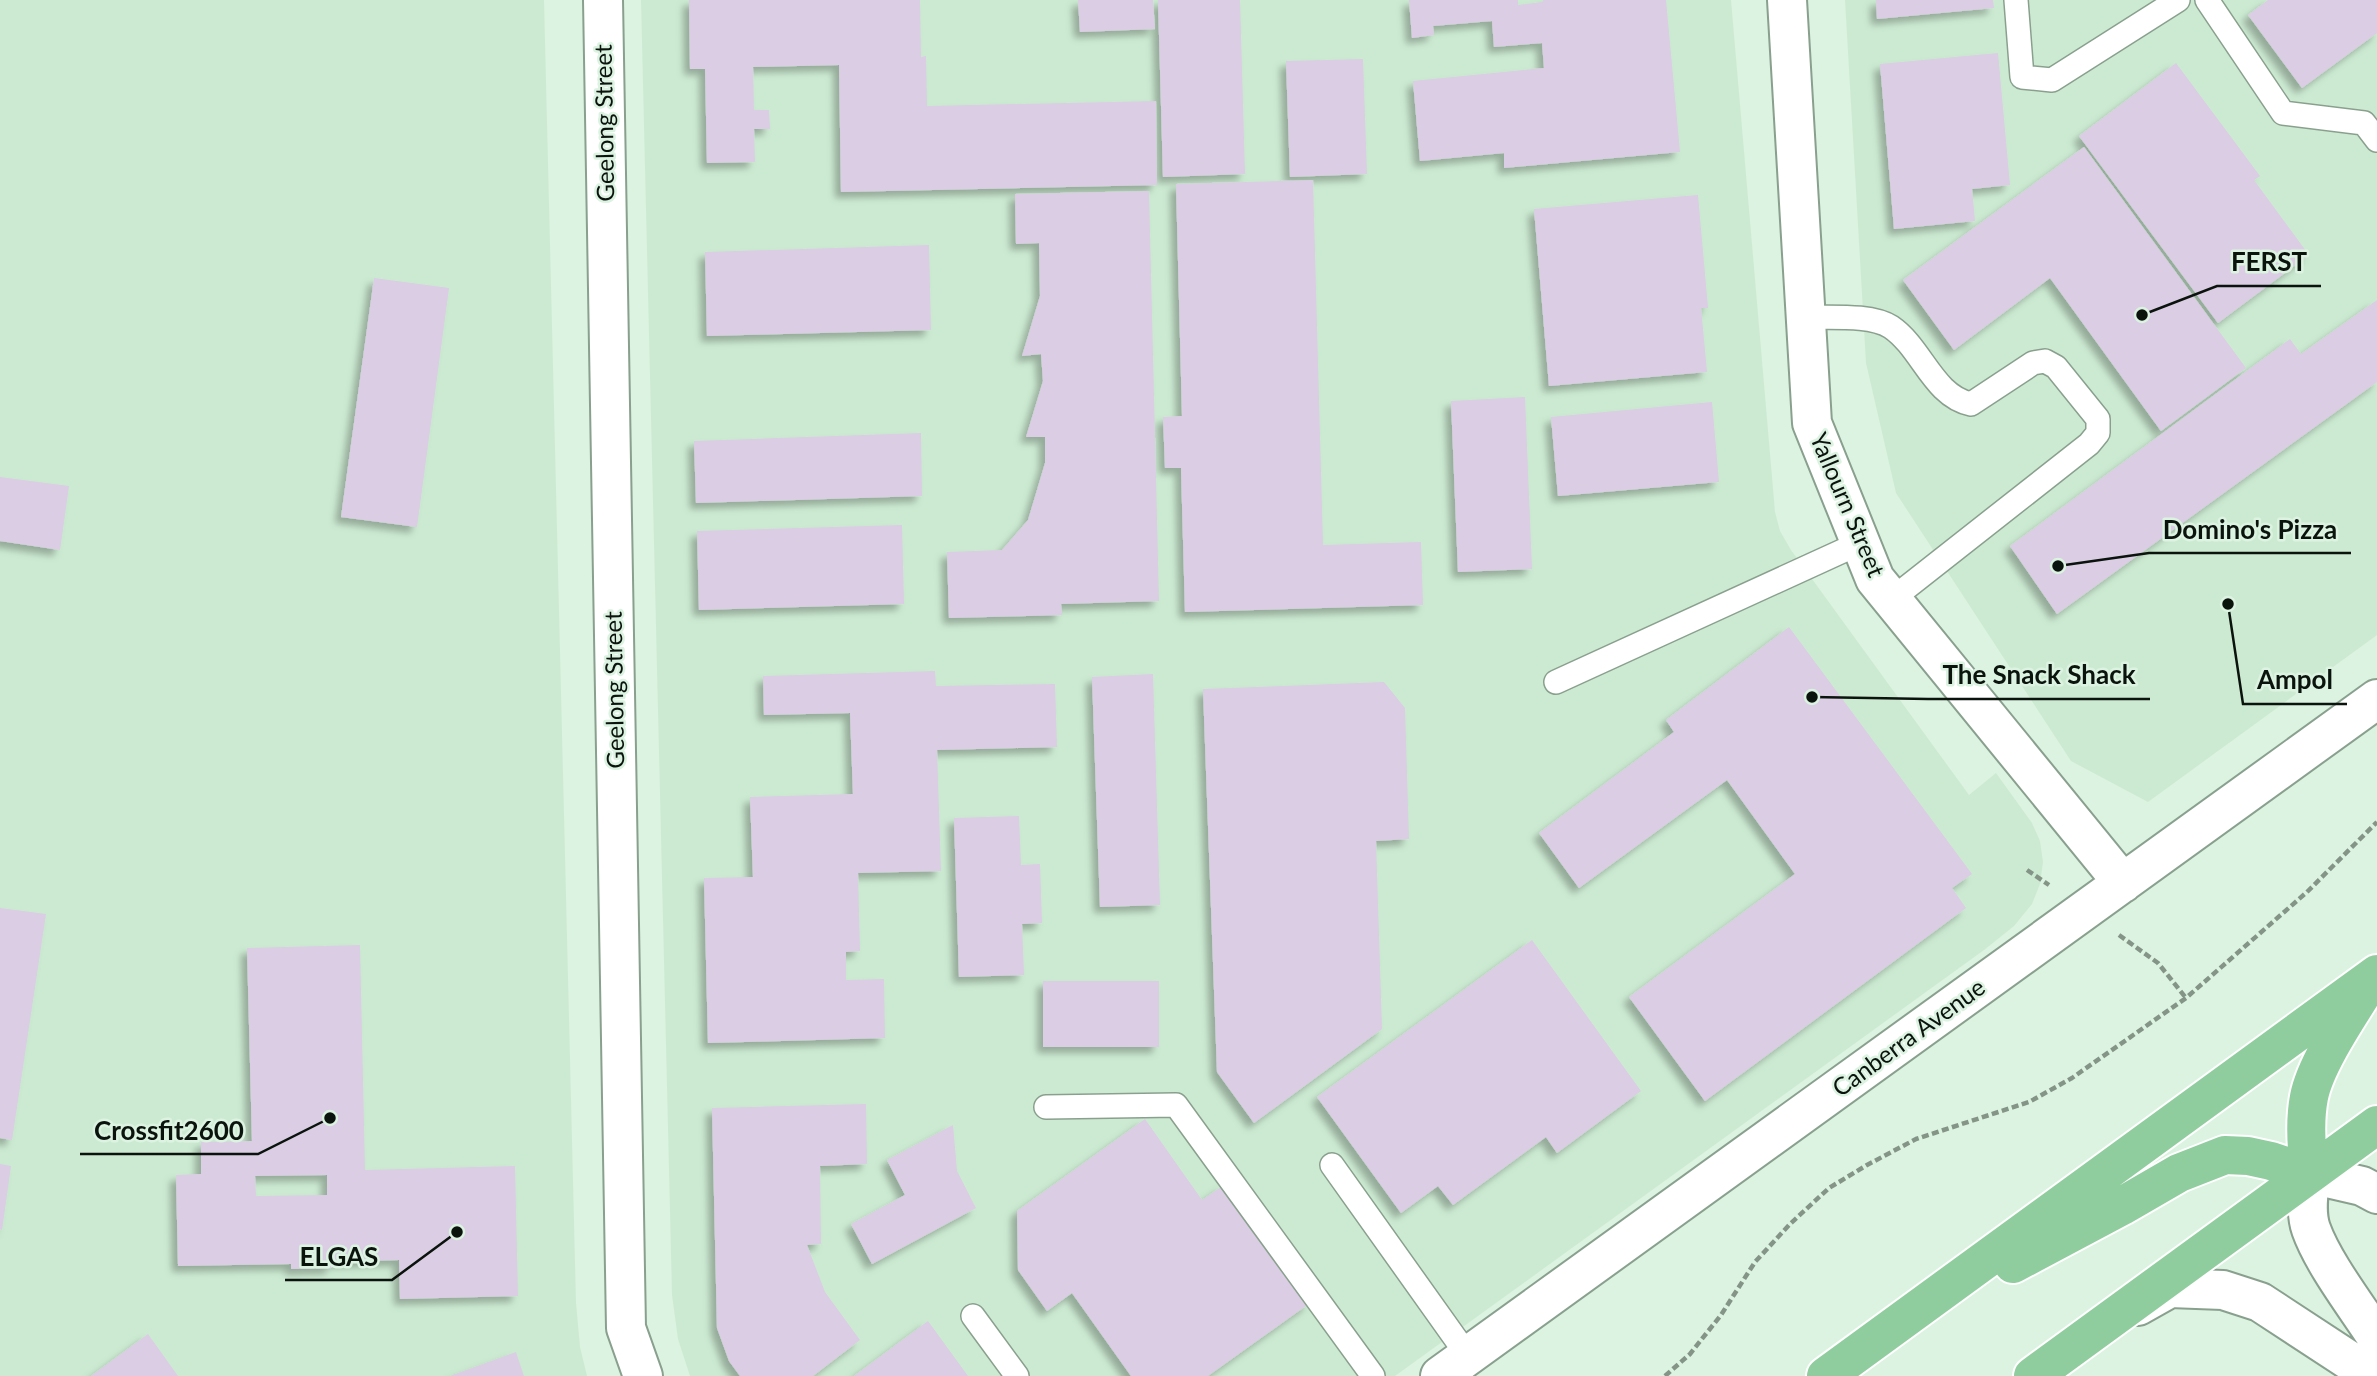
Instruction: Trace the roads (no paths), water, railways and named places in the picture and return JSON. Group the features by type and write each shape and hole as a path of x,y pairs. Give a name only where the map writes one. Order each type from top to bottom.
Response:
{"highway":[{"path":"2310,1174 2305,1138 2309,1095 2329,1048 2374,976"},
{"path":"1826,1376 2374,976"},
{"path":"2033,1376 2377,1125"},
{"path":"1893,1327 2179,1173 2225,1155 2271,1161 2310,1174"}],"street":[{"name":"Geelong Street","path":"603,0 626,1328 643,1376"},
{"name":"Yallourn Street","path":"1787,0 1812,423 1875,579 2123,883"},
{"name":"Canberra Avenue","path":"1454,1366 2377,699"},
{"path":"2377,1194 2362,1186 2310,1174 2310,1228 2320,1250 2377,1338"},
{"path":"2085,1338 2170,1288 2223,1290 2260,1302 2373,1376"}],"lane":[{"path":"2015,0 2022,77 2052,80 2178,0"},
{"path":"2207,0 2283,113 2373,125"},
{"path":"1805,317 1865,320 1890,327 1908,342 1947,393 1957,401 1971,404 2033,363 2045,361 2056,367 2098,419 2098,433 2089,444 1892,599"},
{"path":"1556,682 1860,543"},
{"path":"1046,1107 1176,1104 1373,1376"},
{"path":"1332,1165 1454,1366"},
{"path":"973,1316 1017,1376"}],"place":[{"name":"FERST","path":"2142,315"},
{"name":"Domino's Pizza","path":"2058,566"},
{"name":"Ampol","path":"2228,604"},
{"name":"The Snack Shack","path":"1812,697"},
{"name":"Crossfit2600","path":"330,1118"},
{"name":"ELGAS","path":"457,1232"}]}
